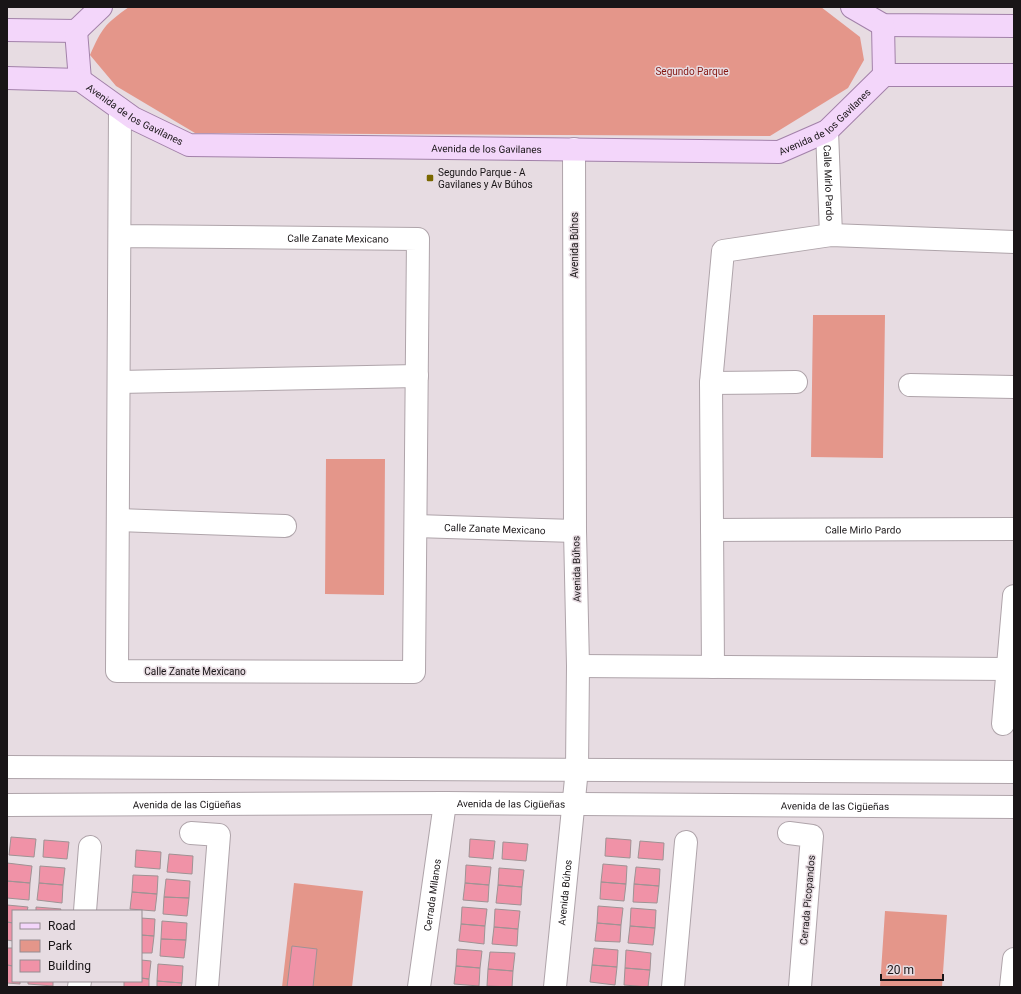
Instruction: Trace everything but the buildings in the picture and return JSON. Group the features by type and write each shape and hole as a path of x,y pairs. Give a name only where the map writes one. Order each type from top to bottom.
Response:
{"main road":[{"path":"7,30 76,32 101,7"},
{"path":"852,7 883,25 1014,26"},
{"path":"883,25 884,74 1014,75"},
{"name":"Avenida de los Gavilanes","path":"76,32 80,80"},
{"name":"Avenida de los Gavilanes","path":"7,78 80,80 133,118 189,145 778,152 826,131 884,74"}],"street":[{"name":"Calle Zanate Mexicano","path":"120,109 117,671 414,672 418,239 120,236"},
{"name":"Calle Mirlo Pardo","path":"826,131 832,235"},
{"name":"Avenida Búhos","path":"555,987 572,805 577,769 578,666 575,531 574,149"},
{"name":"Calle Mirlo Pardo","path":"713,667 711,383 723,251 832,235 1014,242"},
{"path":"119,382 417,376"},
{"path":"711,383 796,382"},
{"path":"910,385 1014,388"},
{"path":"118,520 285,526"},
{"name":"Calle Zanate Mexicano","path":"416,526 575,531"},
{"name":"Calle Mirlo Pardo","path":"712,530 1014,529"},
{"path":"1003,724 1014,596"},
{"path":"578,666 1008,669"},
{"path":"7,767 1014,772"},
{"name":"Avenida de las Cigüeñas","path":"7,804 445,803 572,805 1014,806"},
{"name":"Cerrada Milanos","path":"419,987 445,803"},
{"path":"191,833 219,835 207,987"},
{"name":"Cerrada Picopandos","path":"789,833 812,836 800,987"},
{"path":"673,987 686,842"},
{"path":"85,910 90,847"},
{"path":"1011,987 1014,959"}],"green space":[{"name":"Segundo Parque","path":"129,7 821,7 860,37 864,60 848,88 770,136 195,133 116,86 90,55 105,27"},
{"path":"813,315 885,315 883,458 811,457"},
{"path":"326,459 385,459 384,595 325,594"},
{"path":"294,883 363,891 352,987 282,987"},
{"path":"885,911 947,915 942,987 880,987"}],"place":[{"name":"Segundo Parque - A Gavilanes y Av Búhos","path":"430,178"}]}
